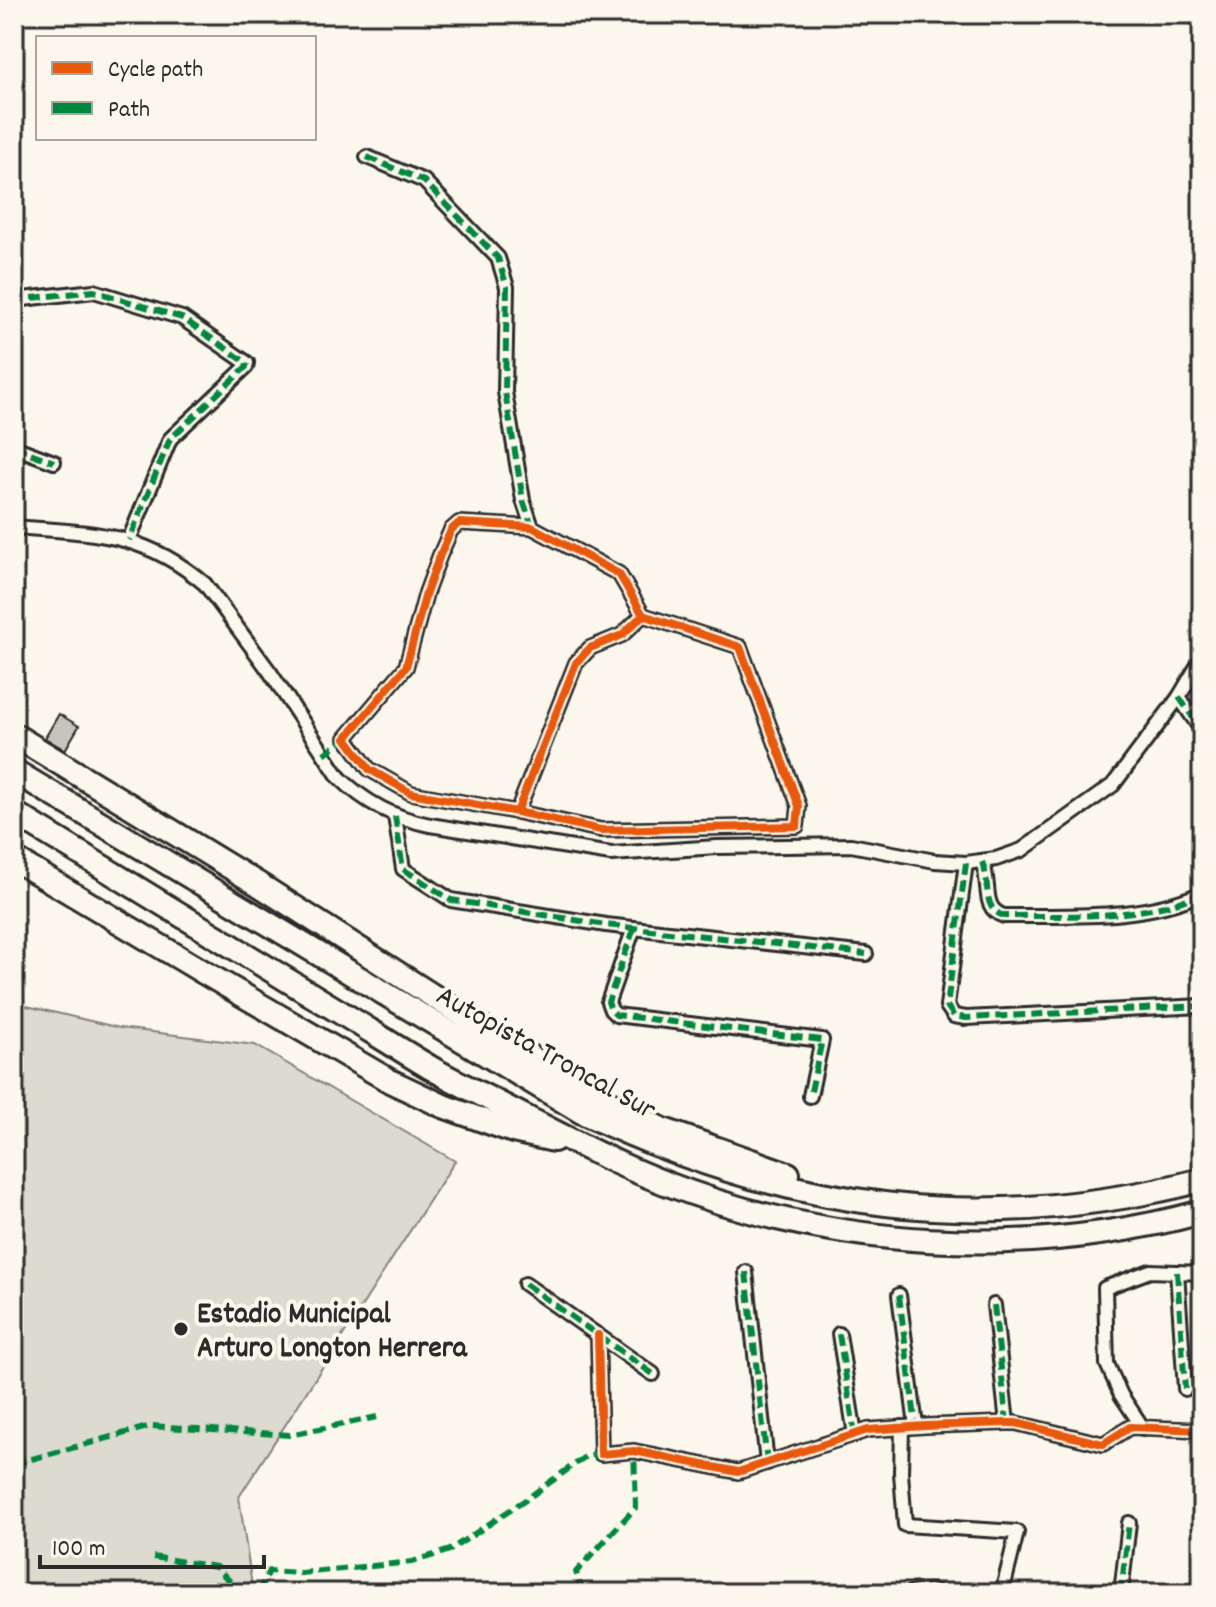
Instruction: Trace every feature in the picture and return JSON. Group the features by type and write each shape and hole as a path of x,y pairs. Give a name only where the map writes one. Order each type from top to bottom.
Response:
{"highway":[{"path":"14,735 584,1089 661,1129 872,1204"},
{"name":"Autopista Troncal Sur","path":"14,771 582,1112 654,1144 728,1171 800,1190 872,1204 956,1210 1039,1208 1121,1198 1202,1180"},
{"path":"14,813 432,1068 583,1147 666,1184 752,1212 811,1225 885,1236 974,1241 1056,1238 1128,1229 1202,1212"},
{"path":"14,859 390,1081 443,1106 513,1131 583,1147"}],"street":[{"path":"367,157 424,181 498,258 507,287 505,392 523,500 532,527"},
{"path":"14,300 94,291 182,318 247,363 170,439 129,540"},
{"path":"14,447 54,462"},
{"path":"324,754 346,738 406,667 426,593 451,530 459,523 532,527 619,574 643,615 740,647 799,806 797,826 601,830 411,793 369,769 346,738"},
{"path":"14,527 90,532 129,540 171,559 205,584 270,672 339,777 379,809 430,825 611,854 717,847 851,845 935,861 966,863 982,862 1022,850 1113,785 1202,662"},
{"path":"517,812 576,663 590,648 622,635 643,615"},
{"path":"1179,697 1202,731"},
{"path":"395,816 403,869 451,900 634,928 866,954"},
{"path":"982,862 987,871 989,904 994,913 1004,916 1158,909 1202,893"},
{"path":"966,863 947,1006 954,1016 966,1018 1202,1006"},
{"path":"634,928 608,1002 616,1015 822,1040 810,1096"},
{"path":"1143,1428 1121,1395 1107,1364 1105,1288 1150,1271 1202,1273"},
{"path":"746,1272 767,1463"},
{"path":"1177,1272 1185,1389"},
{"path":"525,1284 653,1374"},
{"path":"899,1295 916,1426"},
{"path":"994,1305 1007,1423"},
{"path":"839,1334 855,1435"},
{"path":"598,1335 601,1454 634,1451 738,1472 868,1430 1016,1423 1103,1444 1130,1427 1202,1430"},
{"path":"902,1427 901,1473 905,1525 1017,1532 1002,1593"},
{"path":"1121,1593 1129,1523"},
{"path":"910,1593 940,1593"}],"shaded area":[{"name":"Estadio Municipal Arturo Longton Herrera","path":"14,1003 120,1028 255,1045 455,1161 239,1497 253,1593 14,1593"}],"building":[{"path":"59,714 79,726 65,750 45,738"}],"marked path":[{"path":"367,157 424,181 498,258 507,287 505,392 523,500 532,527"},
{"path":"14,300 94,291 182,318 247,363 170,439 129,540"},
{"path":"14,447 54,462"},
{"path":"1179,697 1202,731"},
{"path":"324,754 346,738"},
{"path":"395,816 403,869 451,900 606,925 866,954"},
{"path":"982,862 989,901 1004,916 1130,912 1179,902 1202,893"},
{"path":"966,863 947,1006 954,1016 966,1018 1202,1006"},
{"path":"634,928 608,1002 616,1015 822,1040 810,1096"},
{"path":"746,1272 767,1463"},
{"path":"1177,1272 1185,1389"},
{"path":"525,1284 653,1374"},
{"path":"899,1295 916,1426"},
{"path":"994,1305 1007,1423"},
{"path":"839,1334 855,1435"},
{"path":"14,1464 151,1426 290,1435 377,1417"},
{"path":"258,1593 269,1571 301,1573 412,1562 450,1550 586,1456 601,1454 601,1447"},
{"path":"582,1593 576,1572 636,1507 634,1451"},
{"path":"1121,1593 1129,1523"},
{"path":"153,1557 216,1567 241,1593"},
{"path":"910,1593 940,1593"}],"cycle path":[{"path":"517,812 576,663 590,648 622,635 643,615 740,647 799,806 797,826 601,830 411,793 369,769 346,738 406,667 426,593 451,530 459,523 532,527 619,574 643,615"},
{"path":"598,1335 601,1454 634,1451 738,1472 868,1430 1016,1423 1103,1444 1130,1427 1202,1430"}],"place":[{"name":"Estadio Municipal Arturo Longton Herrera","path":"181,1329"}]}
